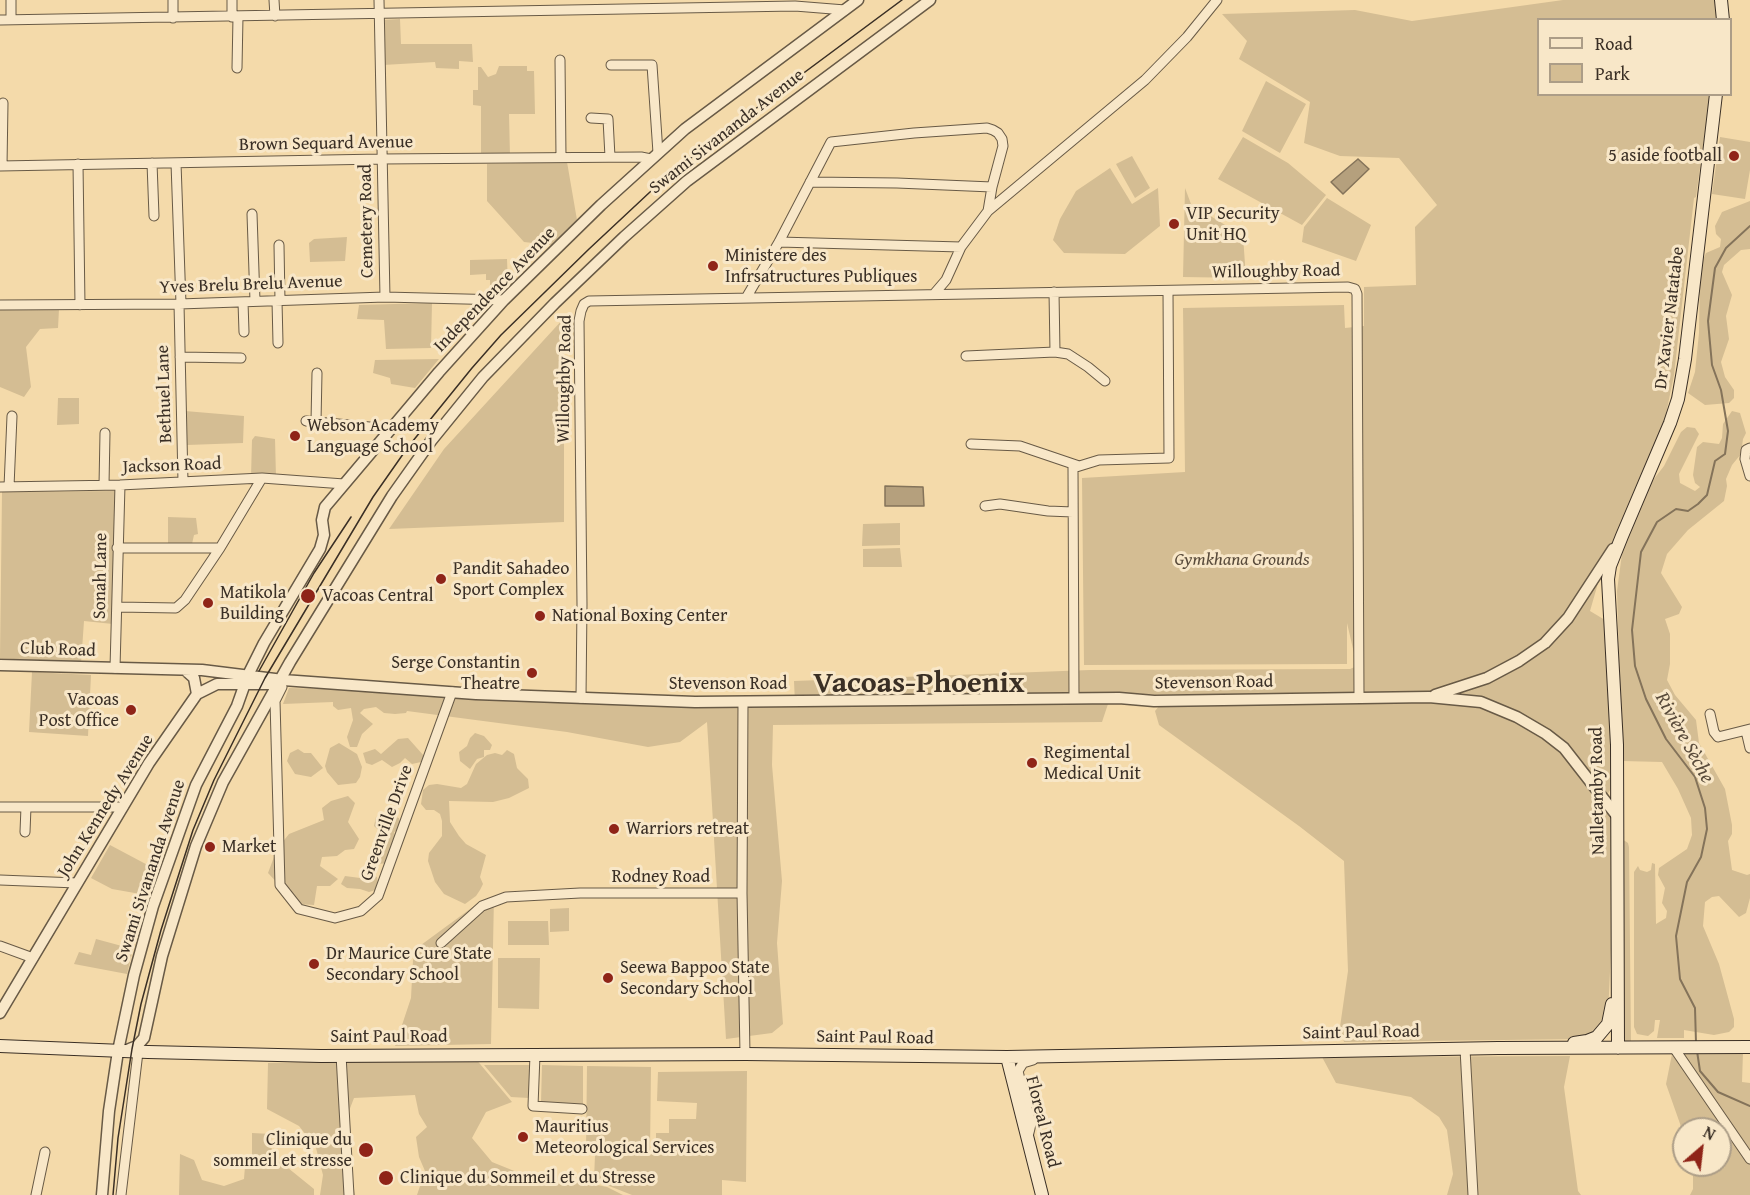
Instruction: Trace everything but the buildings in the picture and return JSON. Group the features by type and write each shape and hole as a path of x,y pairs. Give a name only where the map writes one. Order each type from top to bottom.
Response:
{"main road":[{"path":"1721,0 1723,18"},
{"name":"Dr Xavier Natatabe","path":"1622,536 1678,399 1716,96"},
{"name":"Nalletamby Road","path":"1618,1048 1617,745 1608,579 1622,536"},
{"path":"1541,1049 1587,1041 1597,1037 1608,1024 1612,1005 1617,936"},
{"name":"Saint Paul Road","path":"0,1046 156,1053 1007,1057 1465,1049 1750,1047"},
{"name":"Floreal Road","path":"1007,1057 1042,1195"}],"street":[{"path":"11,0 11,20"},
{"path":"173,0 173,18"},
{"path":"232,0 237,68"},
{"path":"274,0 275,16"},
{"name":"Cemetery Road","path":"379,0 385,297"},
{"name":"Independence Avenue","path":"246,680 264,643 320,549 323,542 322,520 325,507 504,300 685,129 858,0"},
{"name":"Swami Sivananda Avenue","path":"144,1038 162,957 196,846 223,782 392,496 431,441 483,377 555,303 687,181 930,0"},
{"path":"934,294 946,280 961,247 988,211 1145,80 1187,37 1217,0"},
{"path":"0,20 379,14 695,4 795,3 845,10"},
{"path":"560,60 561,158"},
{"path":"611,65 652,64 655,156"},
{"path":"1,166 3,103"},
{"path":"591,118 608,119 610,157"},
{"path":"746,298 779,242 831,142 987,128 998,133 1003,146 988,211"},
{"name":"Brown Sequard Avenue","path":"1,166 655,156"},
{"path":"152,163 154,216"},
{"name":"Bethuel Lane","path":"176,163 183,482"},
{"path":"78,164 80,305"},
{"path":"810,182 992,187"},
{"path":"252,214 255,301"},
{"path":"779,242 961,247"},
{"path":"278,343 279,245"},
{"path":"953,263 950,279 952,288 957,293"},
{"name":"Willoughby Road","path":"581,698 579,321 580,311 584,304 595,300 1348,287 1355,289 1357,294 1359,697"},
{"path":"1074,698 1074,468 1099,460 1169,458 1168,291"},
{"path":"1054,292 1055,351"},
{"name":"Yves Brelu Brelu Avenue","path":"0,305 180,304 385,297 504,300"},
{"path":"243,302 243,332"},
{"path":"966,356 1055,351 1068,354 1105,381"},
{"path":"180,357 241,358"},
{"path":"316,373 311,422 391,429"},
{"path":"4,487 12,416"},
{"path":"104,485 105,433"},
{"path":"971,444 1020,446 1079,466"},
{"path":"1750,448 1746,450 1745,459 1750,476"},
{"path":"118,607 176,608 185,600 220,548 262,478"},
{"name":"Jackson Road","path":"4,487 120,485 262,478 344,484"},
{"name":"Sonah Lane","path":"115,668 120,485"},
{"path":"985,506 1000,504 1073,512"},
{"name":"Stevenson Road","path":"1429,696 1487,678 1519,661 1545,643 1568,618 1622,536"},
{"path":"117,548 220,548"},
{"name":"Club Road","path":"0,665 185,670 246,680"},
{"path":"185,670 194,678 197,694 224,683 246,680 281,681"},
{"name":"Swami Sivananda Avenue","path":"102,1195 108,1121 118,1051 137,964 153,906 196,785 237,706 246,680"},
{"name":"Stevenson Road","path":"281,681 581,698 743,702 1074,698 1154,701 1429,696 1481,702 1517,717 1546,734 1564,748 1617,816"},
{"name":"Greenville Drive","path":"281,681 274,701 280,885 299,909 336,918 362,911 378,897 452,692"},
{"path":"224,683 232,689 237,706"},
{"name":"John Kennedy Avenue","path":"0,1013 149,763 197,694"},
{"path":"743,702 742,893 745,1054"},
{"path":"1710,714 1715,735 1725,736 1748,730 1750,748"},
{"path":"0,807 123,807"},
{"path":"25,832 26,807"},
{"path":"0,880 78,883"},
{"name":"Rodney Road","path":"441,943 482,906 506,897 580,893 742,893"},
{"path":"0,946 33,958"},
{"path":"118,1051 137,1046 144,1038 148,1047 156,1053"},
{"path":"1674,1048 1750,1158"},
{"path":"1465,1049 1473,1195"},
{"path":"121,1195 138,1052"},
{"path":"342,1055 349,1195"},
{"path":"535,1055 534,1106 582,1109"},
{"path":"1028,1139 1031,1124 1018,1075 1020,1066 1028,1060 1063,1060 1073,1056"},
{"path":"36,1195 45,1152"}],"green space":[{"name":"Gymkhana Grounds","path":"1563,0 1715,0 1717,18 1537,18 1537,96 1710,96 1696,197 1694,198 1674,375 1666,422 1605,559 1590,611 1605,620 1614,784 1605,798 1617,818 1608,1015 1596,1031 1584,1039 1344,1042 1340,1027 1348,971 1344,861 1159,725 1155,711 1160,705 1209,700 1212,694 1111,695 1102,722 773,725 772,765 782,881 777,943 783,1024 772,1033 726,1039 707,722 680,742 648,747 567,732 407,711 395,714 384,713 376,707 364,709 360,713 373,724 362,734 357,747 350,747 347,737 353,720 351,708 338,710 333,706 333,702 283,704 289,688 452,692 580,704 708,707 795,703 794,681 1090,670 1350,669 1357,666 1347,623 1347,664 1084,665 1082,478 1185,472 1183,308 1344,305 1345,328 1364,326 1364,287 1416,285 1415,227 1437,205 1399,158 1340,156 1304,143 1310,102 1239,59 1247,41 1222,14 1355,10 1412,21"},
{"path":"400,19 401,44 472,44 473,62 459,61 459,69 436,68 435,62 383,65 383,20"},
{"path":"499,66 527,66 527,71 534,71 535,114 509,114 510,156 481,156 481,106 473,105 473,90 478,90 478,67 481,67 488,77 496,74"},
{"path":"1266,81 1306,104 1280,153 1242,131"},
{"path":"1243,137 1288,163 1326,195 1302,225 1218,179"},
{"name":"5 aside football","path":"1720,137 1750,142 1750,170 1745,199 1712,194"},
{"path":"1132,156 1150,188 1135,198 1116,164"},
{"path":"567,162 577,220 551,245 524,242 487,201 487,164"},
{"path":"1110,168 1132,204 1158,188 1160,226 1125,254 1064,253 1053,240 1060,219 1076,191"},
{"path":"1185,188 1191,204 1243,236 1246,278 1183,277"},
{"path":"1327,198 1371,225 1356,261 1302,242 1304,227"},
{"path":"1750,201 1750,249 1741,250 1724,265 1722,272 1732,295 1726,316 1729,339 1721,362 1725,377 1734,390 1734,398 1729,403 1705,405 1688,393 1695,372 1699,333 1700,266 1706,253 1720,247 1721,239 1716,234 1715,226 1722,212"},
{"path":"347,237 345,261 310,262 309,243 314,239"},
{"path":"507,259 508,285 504,289 490,289 490,280 486,280 486,274 470,275 470,260"},
{"path":"432,303 431,348 386,349 384,320 357,319 359,305"},
{"path":"0,309 59,309 58,328 40,329 26,347 31,387 24,397 0,387"},
{"path":"564,318 564,522 389,529 444,449"},
{"path":"439,359 415,388 391,384 390,378 373,373 375,360"},
{"path":"58,398 79,398 79,424 57,425"},
{"path":"185,411 244,416 243,443 187,445"},
{"path":"1732,411 1740,413 1746,433 1741,454 1732,465 1726,479 1724,501 1688,530 1667,554 1661,573 1682,607 1679,614 1665,619 1670,634 1670,664 1667,680 1675,695 1696,720 1699,743 1725,789 1732,825 1732,834 1728,841 1732,870 1750,874 1750,898 1746,913 1739,917 1719,896 1712,897 1705,902 1703,926 1719,964 1734,1019 1734,1027 1729,1032 1714,1035 1684,1030 1684,1038 1657,1038 1660,1020 1655,1020 1654,1031 1648,1036 1637,1034 1634,1027 1634,872 1638,866 1640,870 1647,872 1651,870 1652,863 1655,864 1656,924 1666,918 1667,911 1662,903 1665,888 1658,875 1659,868 1687,849 1692,835 1691,818 1662,762 1622,761 1617,591 1623,546 1650,484 1664,466 1681,432 1687,427 1695,428 1699,434 1679,474 1680,483 1695,491 1700,487 1695,483 1693,475 1697,447 1703,442 1719,444 1723,424"},
{"path":"255,436 275,439 276,477 251,477 252,440"},
{"path":"115,491 113,624 84,621 81,664 0,658 2,492"},
{"path":"168,517 196,518 198,534 194,535 192,544 168,545"},
{"path":"900,523 900,545 862,546 863,524"},
{"path":"900,548 902,567 863,567 863,549"},
{"path":"32,672 91,675 88,736 29,732"},
{"path":"475,733 484,736 492,745 490,750 484,750 484,757 477,759 470,769 460,761 459,752 467,746"},
{"path":"408,738 424,756 421,762 412,764 405,758 392,767 382,760 372,765 366,763 363,753 375,749 381,754 398,739"},
{"path":"339,743 357,754 362,767 356,783 338,785 327,772 325,766 330,748"},
{"path":"298,749 304,753 311,753 323,768 311,777 295,774 287,761 290,753"},
{"path":"507,750 514,754 517,768 528,779 529,788 509,798 493,802 449,801 450,822 459,836 466,844 486,855 480,877 483,884 476,896 465,904 444,894 435,882 428,861 429,853 442,836 442,821 440,814 434,810 426,810 421,804 423,790 429,785 437,784 461,788 467,784 476,764 487,755 495,753 502,755"},
{"path":"348,796 355,803 348,822 359,839 354,849 345,850 337,856 322,857 320,866 338,879 330,886 317,886 314,905 297,904 268,873 277,849 289,834 324,820 322,808 331,801"},
{"path":"389,815 399,818 401,829 394,832 396,842 389,863 378,864 376,855 382,850 383,834 374,826 376,817"},
{"path":"1622,839 1628,843 1629,847 1631,1045 1620,1045"},
{"path":"110,845 157,870 146,895 112,889 91,878"},
{"path":"370,874 377,877 379,889 369,892 347,888 341,884 345,876 360,878"},
{"path":"494,897 491,1044 395,1046 411,998 413,960 421,945 481,901"},
{"path":"569,908 569,931 550,932 550,909"},
{"path":"508,921 548,921 549,945 508,945"},
{"path":"96,939 133,949 127,974 74,964 79,952 91,955"},
{"path":"498,958 540,958 539,1009 498,1008"},
{"path":"1743,1052 1742,1082 1750,1083 1750,1195 1690,1195 1693,1189 1693,1177 1732,1177 1732,1117 1678,1117 1666,1084 1672,1054"},
{"path":"1570,1056 1564,1087 1578,1191 1581,1195 1447,1195 1453,1174 1447,1130 1439,1117 1411,1097 1336,1083 1322,1057"},
{"path":"475,1058 512,1102 486,1112 472,1138 492,1162 549,1185 578,1181 607,1187 623,1195 417,1195 425,1171 419,1157 416,1137 427,1127 419,1114 415,1095 354,1098 344,1124 355,1195 320,1195 323,1175 316,1148 299,1126 267,1109 268,1063"},
{"path":"484,1065 530,1065 529,1098 511,1097"},
{"path":"542,1065 583,1066 583,1104 541,1102"},
{"path":"587,1066 651,1067 650,1152 586,1151"},
{"path":"747,1071 746,1182 722,1180 722,1195 632,1195 594,1180 595,1155 656,1154 656,1133 669,1133 669,1119 696,1119 697,1103 657,1101 658,1072"},
{"path":"252,1133 271,1134 272,1155 314,1189 314,1195 179,1195 180,1154 194,1160 202,1180 224,1186 244,1179 245,1166 252,1165"}],"shaded area":[{"path":"1358,159 1369,169 1343,194 1331,182"},
{"path":"885,486 923,487 924,506 885,506"}],"waterway":[{"name":"Rivière Sèche","path":"1696,1043 1695,1008 1680,979 1676,936 1687,882 1701,857 1707,829 1705,808 1695,777 1666,739 1646,699 1635,666 1632,630 1641,552 1657,522 1676,509 1688,511 1707,495 1715,461 1725,454 1728,431 1721,390 1712,365 1708,321 1715,268 1726,248 1750,226"},
{"name":"Rivière Sèche","path":"1697,1051 1700,1071 1718,1092 1750,1106"}],"tram line":[{"path":"113,1195 118,1138 141,1004 161,930 193,830 214,780 265,678 373,497 408,447 472,368 501,335 589,249 650,192 704,147 902,0"},
{"path":"259,671 314,573 351,517"}],"place":[{"name":"5 aside football","path":"1734,156"},
{"name":"VIP Security Unit HQ","path":"1174,224"},
{"name":"Ministere des Infrsatructures Publiques","path":"713,266"},
{"name":"Webson Academy Language School","path":"295,436"},
{"name":"Pandit Sahadeo Sport Complex","path":"441,579"},
{"name":"Vacoas Central","path":"308,596"},
{"name":"Matikola Building","path":"208,603"},
{"name":"National Boxing Center","path":"540,616"},
{"name":"Serge Constantin Theatre","path":"532,673"},
{"name":"Vacoas Post Office","path":"131,710"},
{"name":"Regimental Medical Unit","path":"1032,763"},
{"name":"Warriors retreat","path":"614,829"},
{"name":"Market","path":"210,847"},
{"name":"Dr Maurice Cure State Secondary School","path":"314,964"},
{"name":"Seewa Bappoo State Secondary School","path":"608,978"},
{"name":"Mauritius Meteorological Services","path":"523,1137"},
{"name":"Clinique du sommeil et stresse","path":"366,1150"},
{"name":"Clinique du Sommeil et du Stresse","path":"386,1178"}],"district":[{"name":"Vacoas-Phoenix","path":"919,684"}]}
